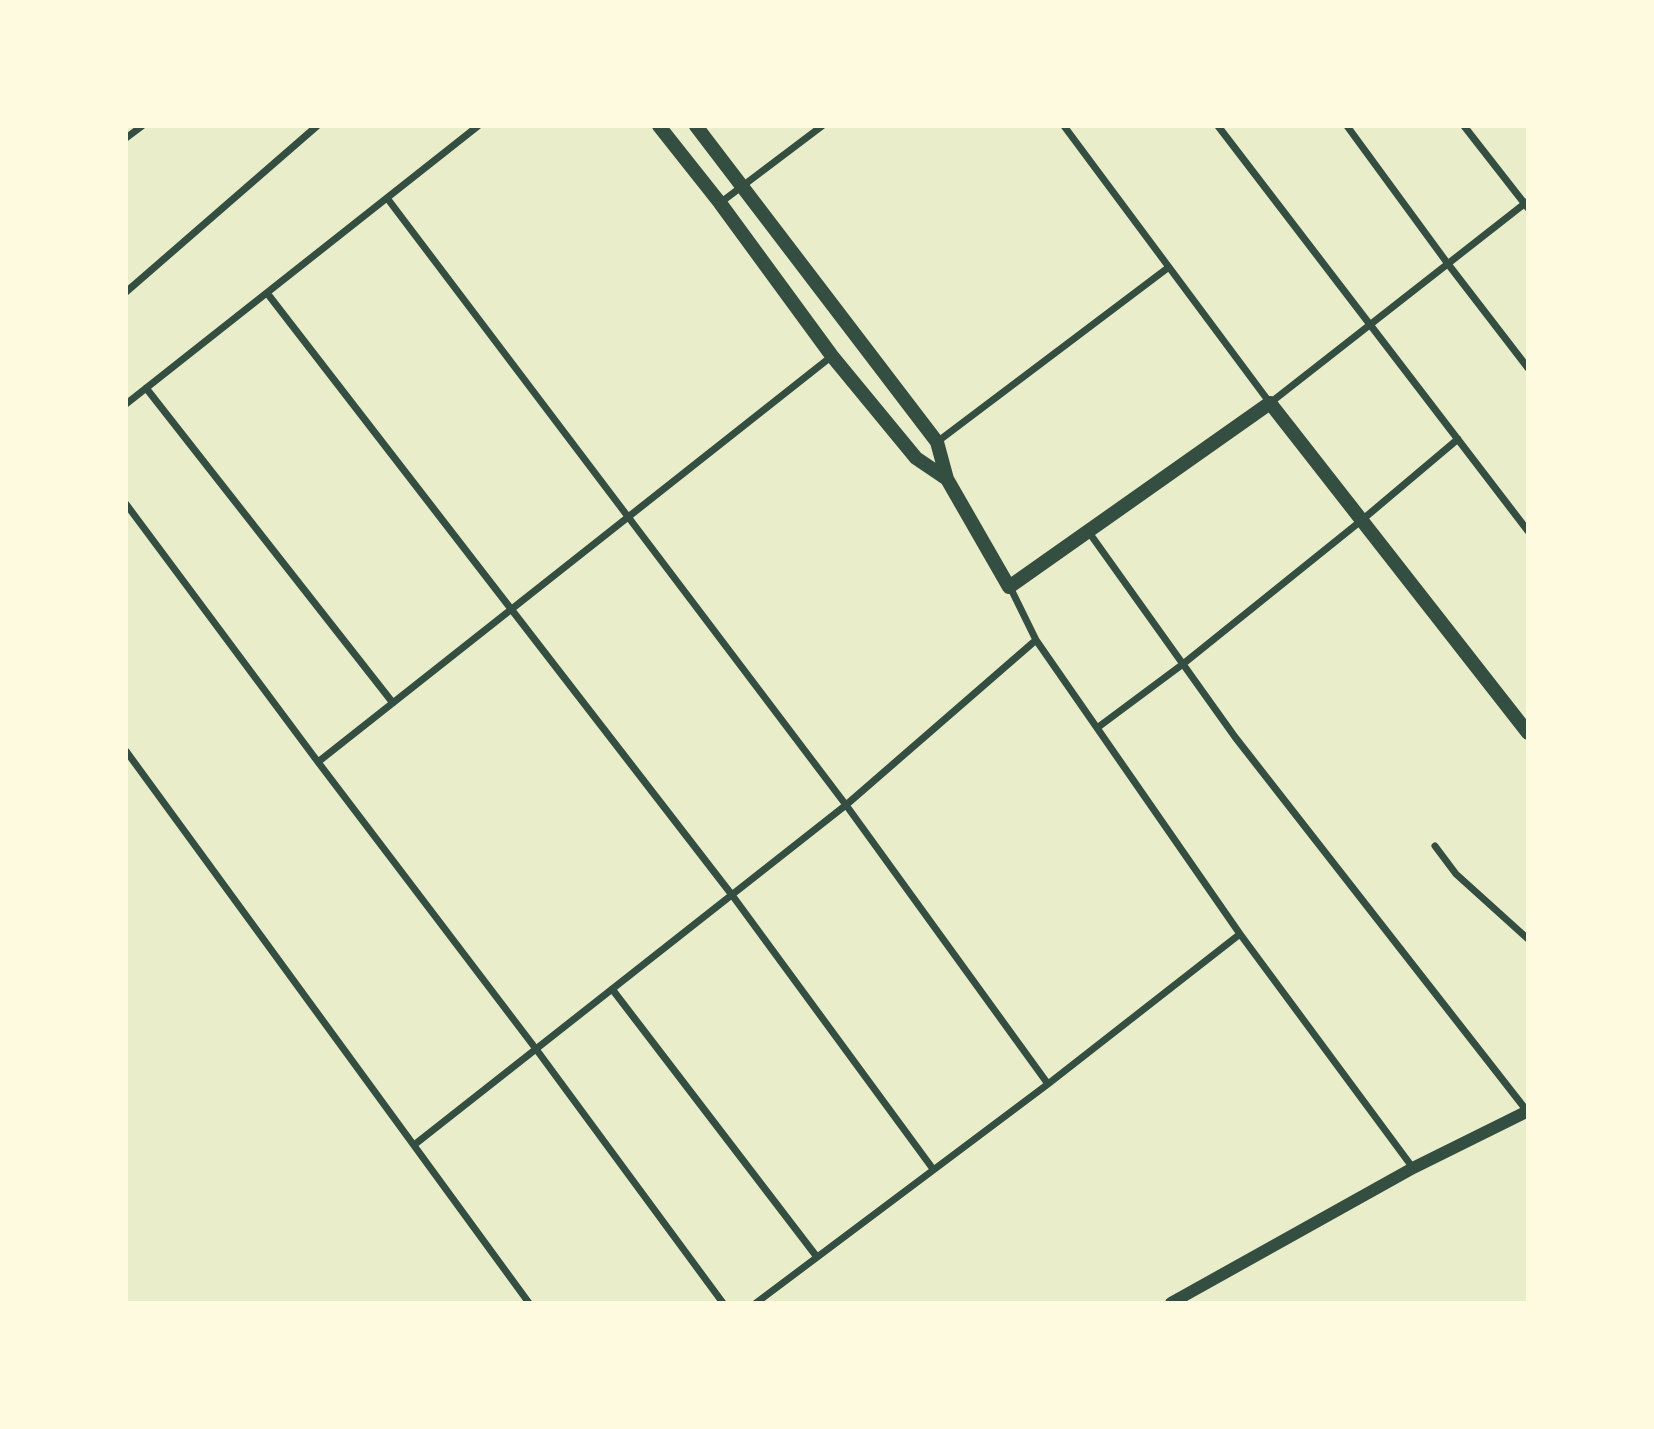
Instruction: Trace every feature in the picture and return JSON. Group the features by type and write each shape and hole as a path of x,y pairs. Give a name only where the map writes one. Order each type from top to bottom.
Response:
{"main road":[{"path":"659,126 720,203 832,356 916,458 947,480"},
{"path":"696,126 937,442 947,480 1009,587 1270,403 1528,733"}],"street":[{"path":"126,138 142,126"},
{"path":"126,292 317,126"},
{"path":"126,404 478,126"},
{"path":"720,203 822,126"},
{"path":"1063,126 1270,403 1527,204 1464,126"},
{"path":"1218,126 1528,531"},
{"path":"1347,126 1528,368"},
{"path":"387,198 846,805 1048,1084"},
{"path":"937,442 1169,267"},
{"path":"267,293 732,895 933,1169"},
{"path":"318,762 832,356"},
{"path":"146,388 393,703"},
{"path":"1097,728 1183,664 1458,439"},
{"path":"126,504 536,1049 723,1303"},
{"path":"1088,531 1235,737 1527,1111 1413,1168 1171,1303"},
{"path":"1009,587 1036,640 1240,934 1413,1168"},
{"path":"414,1145 846,805 1036,640"},
{"path":"126,751 529,1303"},
{"path":"1435,846 1456,874 1528,939"},
{"path":"756,1303 1048,1084 1240,934"},
{"path":"612,989 817,1257"}]}
